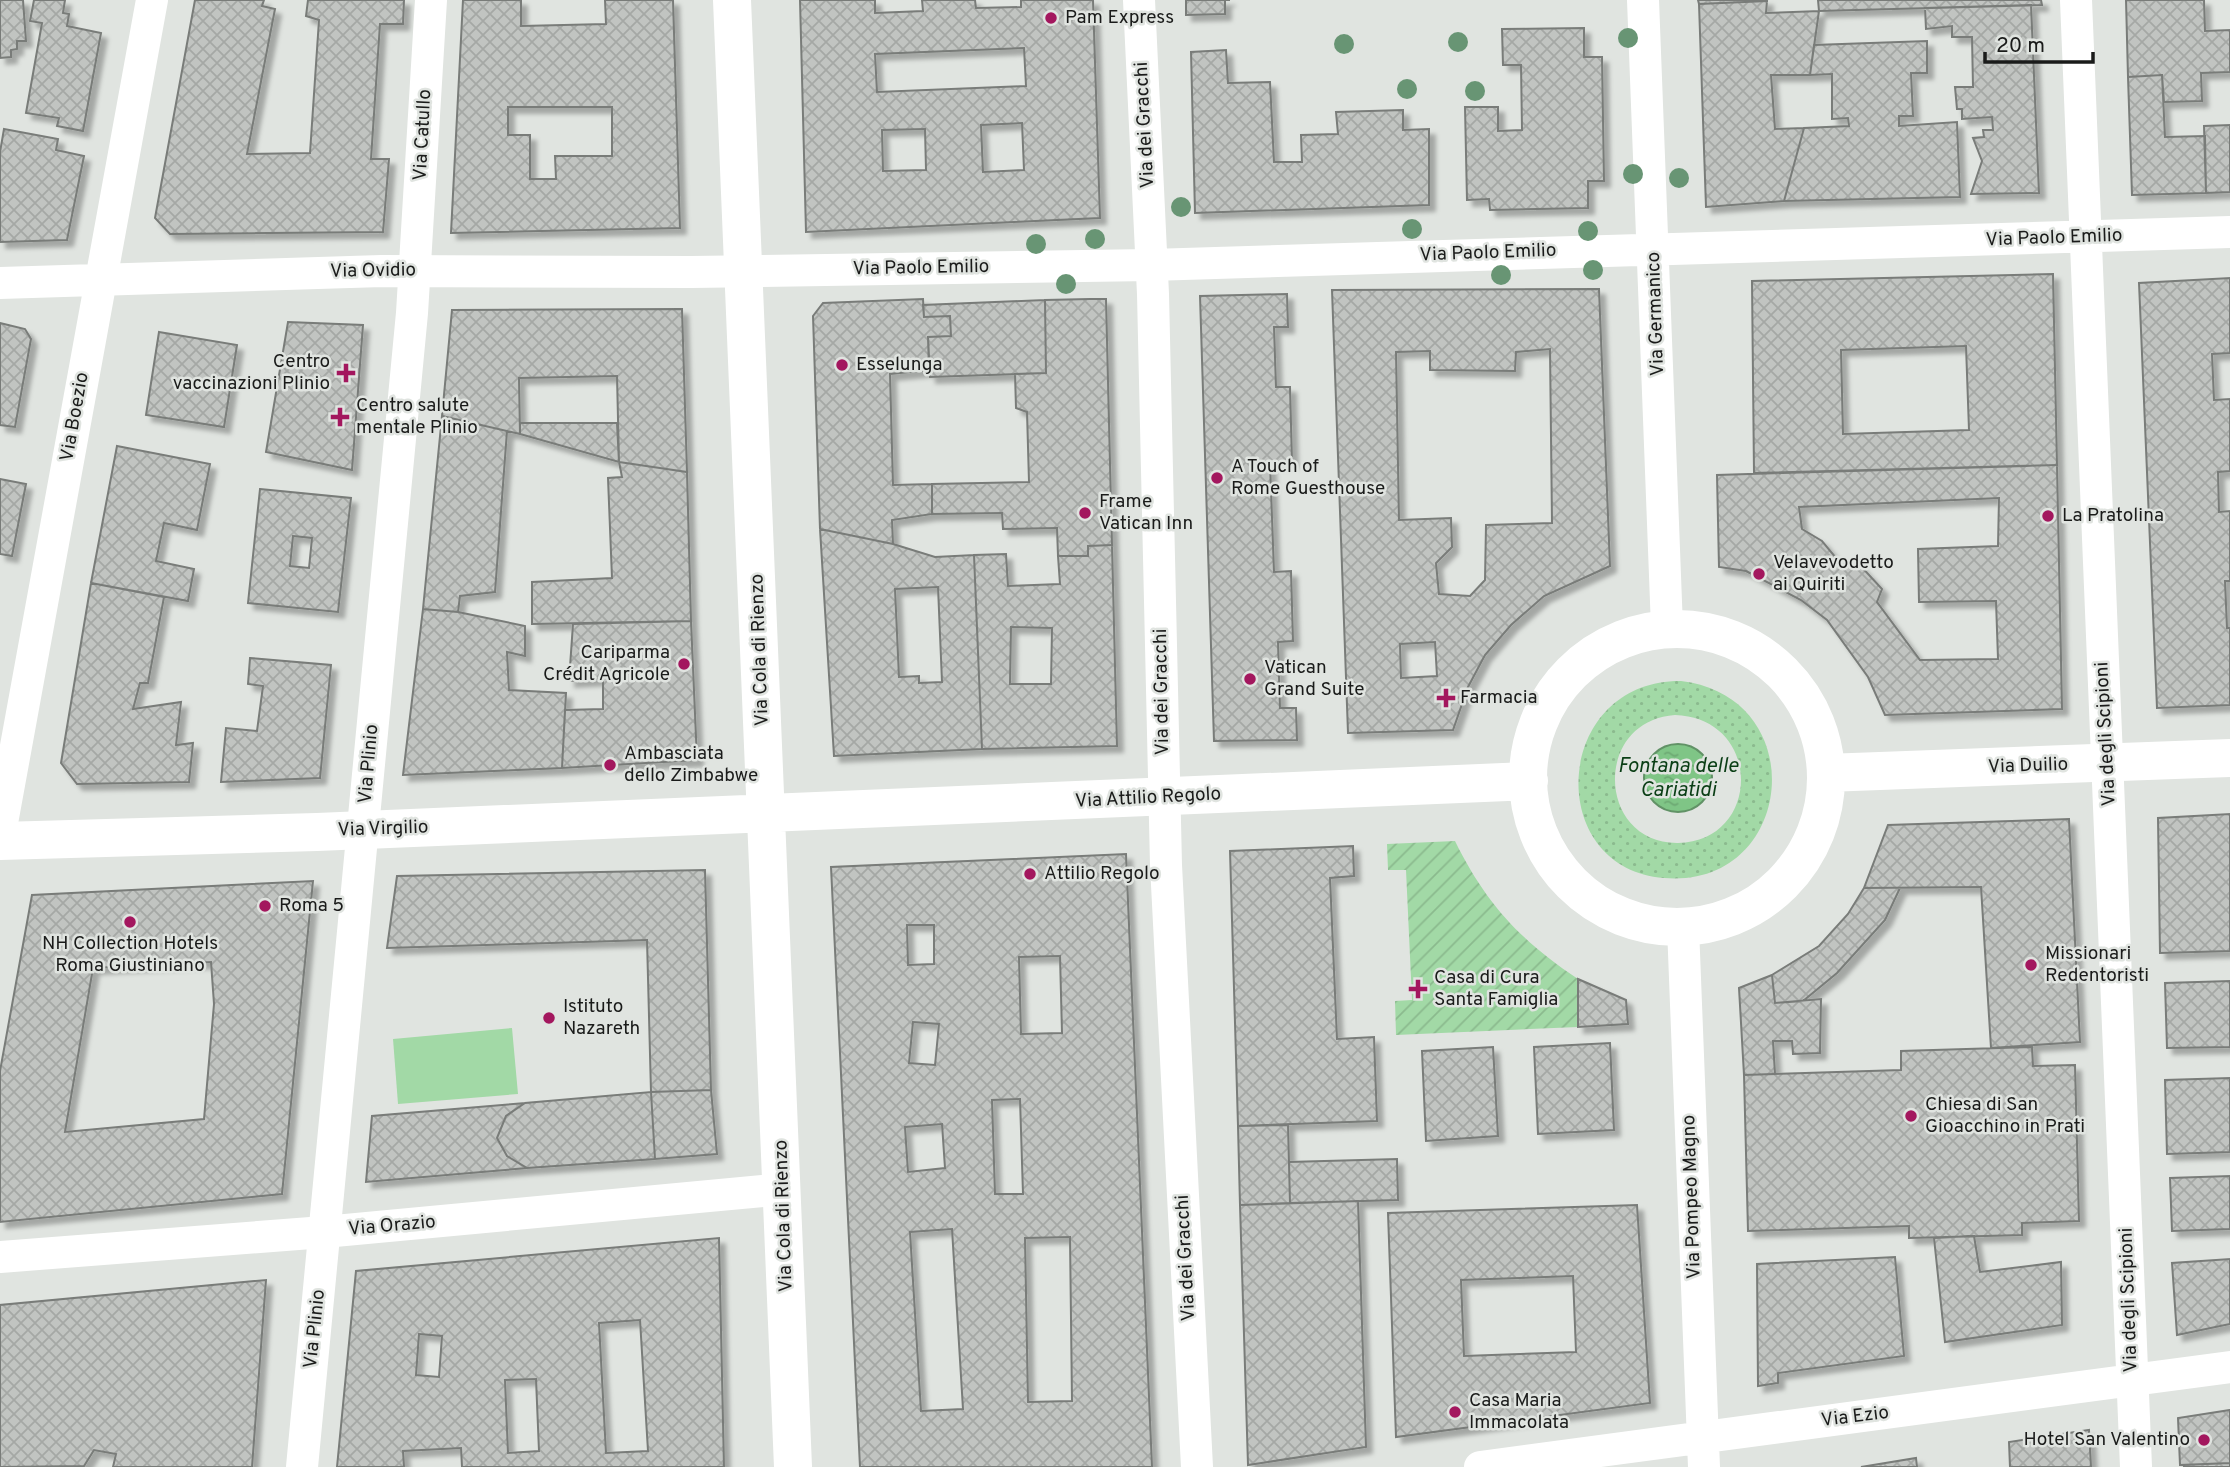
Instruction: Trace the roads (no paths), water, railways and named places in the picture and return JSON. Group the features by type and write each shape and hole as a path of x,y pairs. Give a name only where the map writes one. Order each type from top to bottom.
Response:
{"street":[{"name":"Via Boezio","path":"0,834 152,0"},
{"name":"Via Catullo","path":"415,270 431,0"},
{"name":"Via Cola di Rienzo","path":"732,0 784,1189 793,1467"},
{"name":"Via dei Gracchi","path":"1139,0 1152,265 1164,797 1197,1467"},
{"name":"Via Germanico","path":"1643,0 1667,628"},
{"name":"Via degli Scipioni","path":"2076,0 2136,1467"},
{"name":"Via Paolo Emilio","path":"745,271 1152,265 1654,247 2230,232"},
{"name":"Via Ovidio","path":"0,283 415,270 745,271"},
{"name":"Via Plinio","path":"302,1467 415,270"},
{"path":"1667,628 1713,633 1732,640 1768,660 1783,673 1796,688 1815,723 1826,773 1824,799 1814,834 1785,880 1740,913 1705,925 1655,926 1624,918 1597,904 1559,869 1539,833 1531,806 1529,761 1540,720 1570,674 1614,643 1667,628"},
{"name":"Via Duilio","path":"1826,773 2230,758"},
{"name":"Via Attilio Regolo","path":"766,814 1529,781"},
{"name":"Via Virgilio","path":"0,841 766,814"},
{"name":"Via Pompeo Magno","path":"1683,927 1703,1452"},
{"name":"Via Orazio","path":"0,1257 324,1232 784,1189"},
{"name":"Via Ezio","path":"1480,1467 1703,1452 2230,1367"}],"water":[{"name":"Fontana delle Cariatidi","path":"1678,744 1691,747 1702,754 1709,765 1712,778 1709,791 1702,802 1691,809 1678,812 1665,809 1654,802 1647,791 1644,778 1647,765 1654,754 1665,747"}],"place":[{"name":"Pam Express","path":"1051,18"},
{"name":"Esselunga","path":"842,365"},
{"name":"Centro vaccinazioni Plinio","path":"346,373"},
{"name":"Centro salute mentale Plinio","path":"340,417"},
{"name":"A Touch of Rome Guesthouse","path":"1217,478"},
{"name":"Frame Vatican Inn","path":"1085,513"},
{"name":"La Pratolina","path":"2048,516"},
{"name":"Velavevodetto ai Quiriti","path":"1759,574"},
{"name":"Cariparma Crédit Agricole","path":"684,664"},
{"name":"Vatican Grand Suite","path":"1250,679"},
{"name":"Farmacia","path":"1446,698"},
{"name":"Ambasciata dello Zimbabwe","path":"610,765"},
{"name":"Attilio Regolo","path":"1030,874"},
{"name":"Roma 5","path":"265,906"},
{"name":"NH Collection Hotels Roma Giustiniano","path":"130,922"},
{"name":"Missionari Redentoristi","path":"2031,965"},
{"name":"Casa di Cura Santa Famiglia","path":"1418,989"},
{"name":"Istituto Nazareth","path":"549,1018"},
{"name":"Chiesa di San Gioacchino in Prati","path":"1911,1116"},
{"name":"Casa Maria Immacolata","path":"1455,1412"},
{"name":"Hotel San Valentino","path":"2204,1440"}]}
